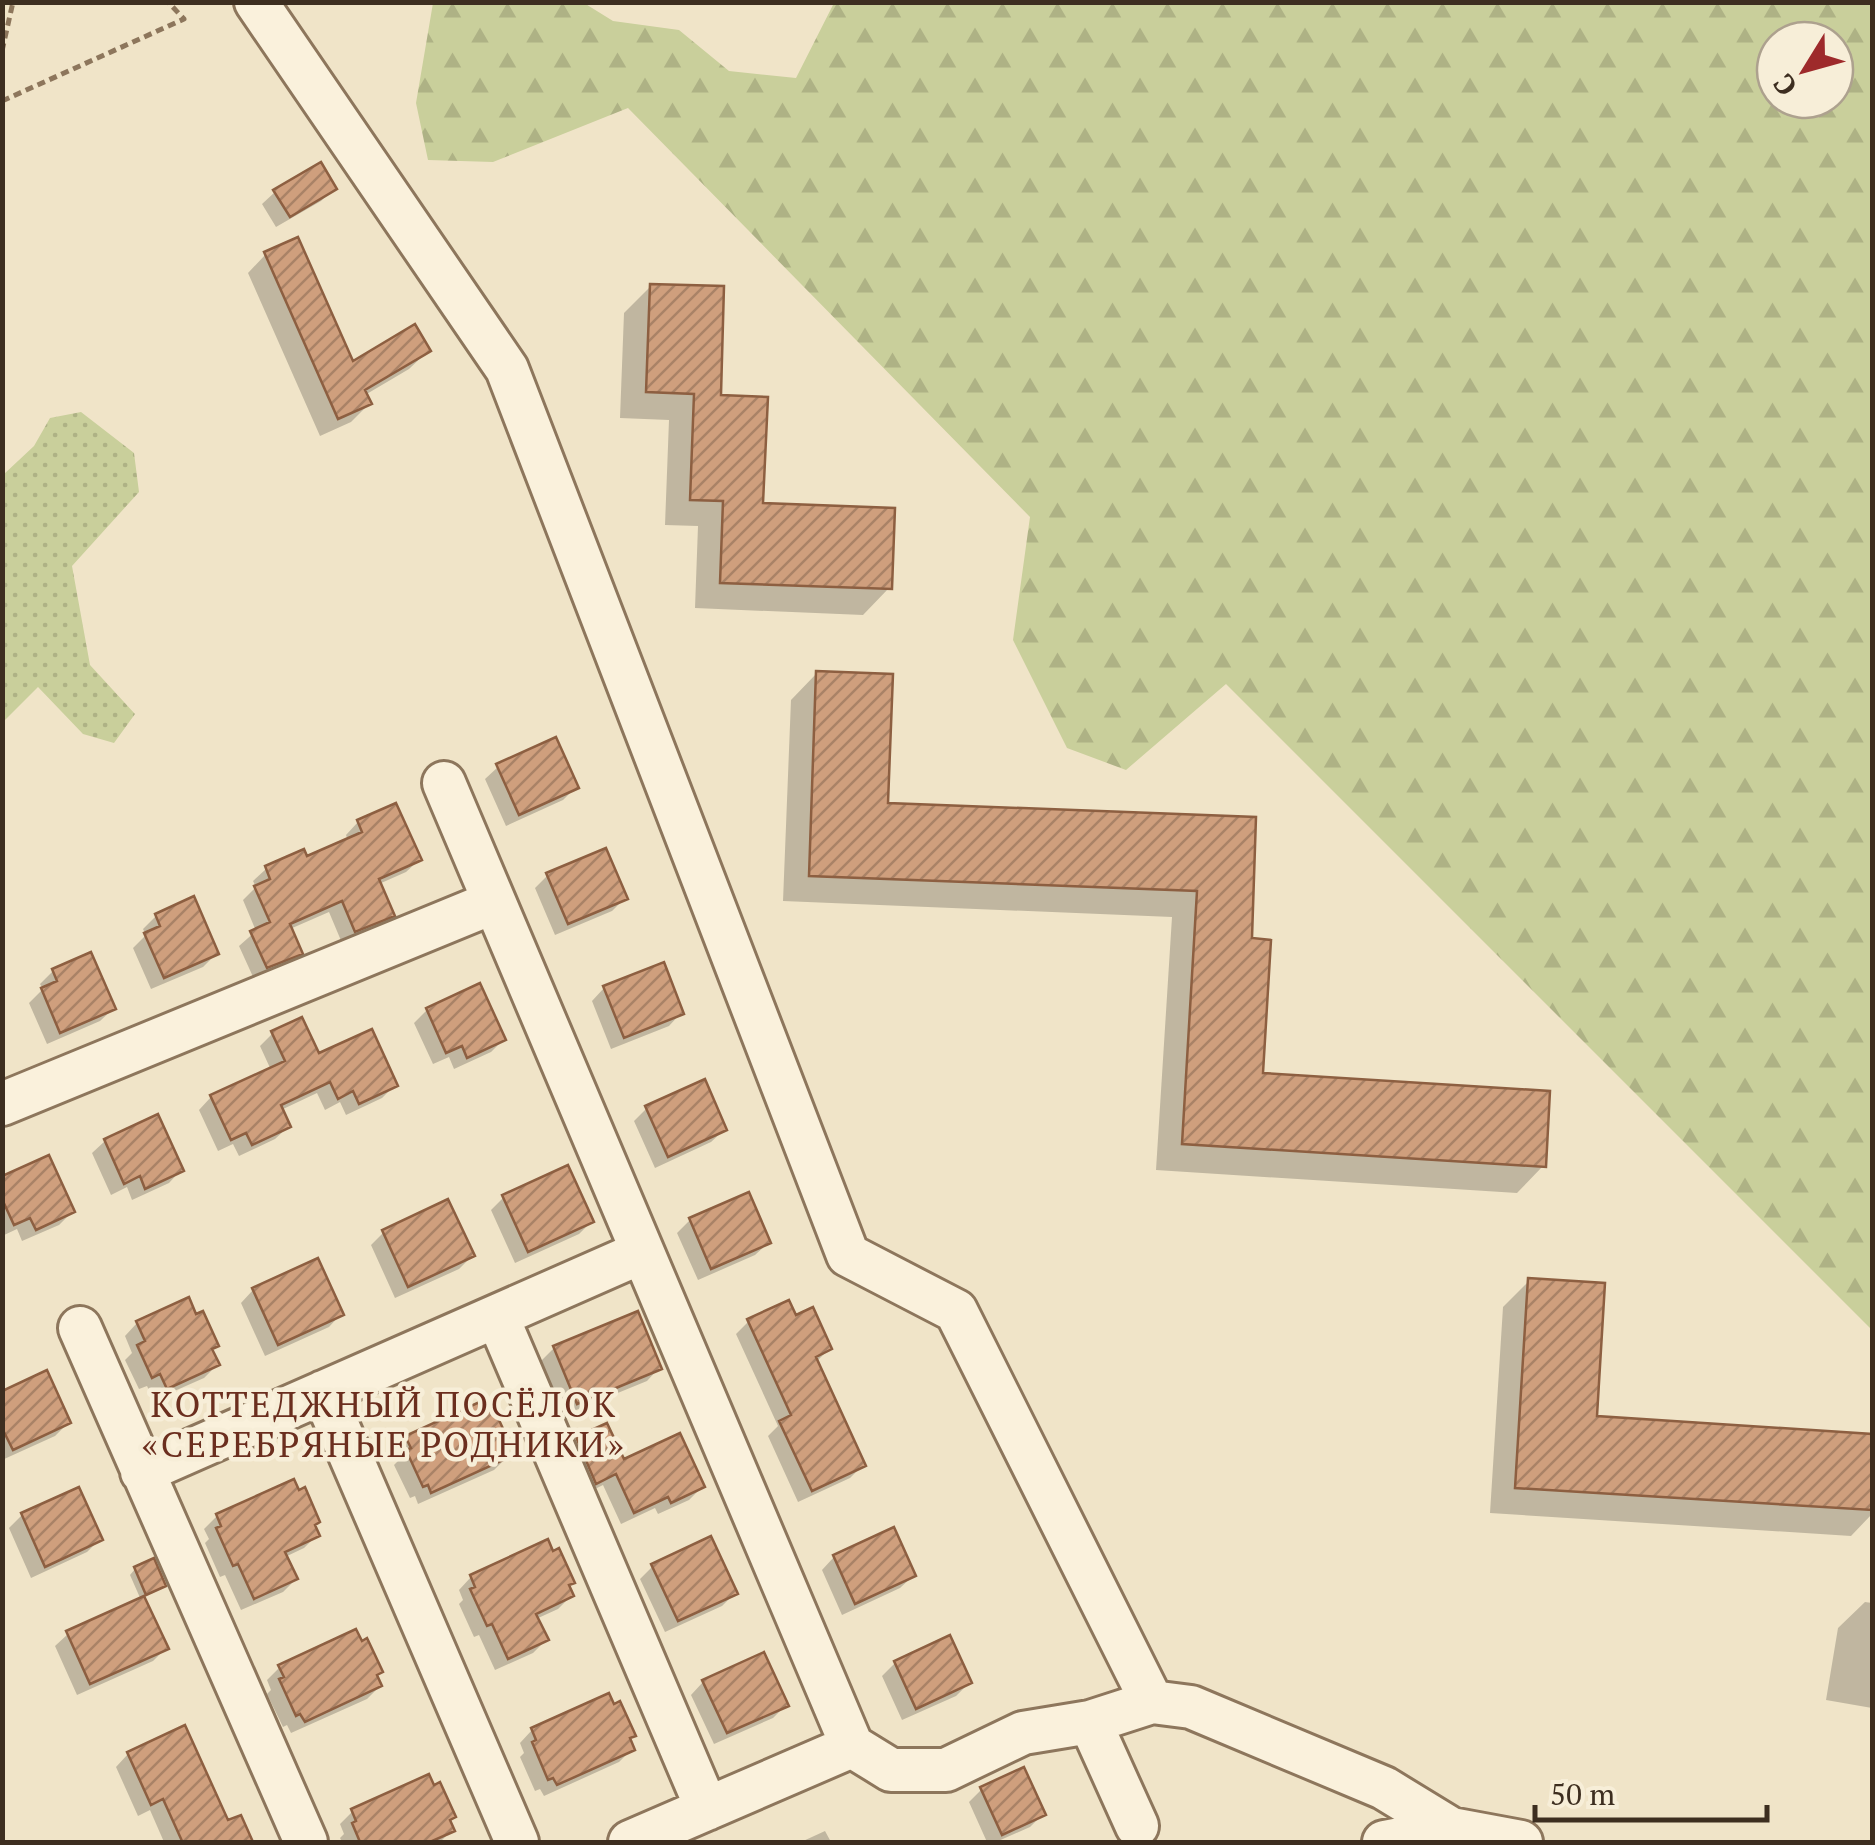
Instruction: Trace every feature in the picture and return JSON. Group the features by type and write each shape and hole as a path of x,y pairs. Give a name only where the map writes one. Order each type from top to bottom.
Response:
{"street":[{"path":"256,2 507,369 848,1254 956,1311 1152,1702"},
{"path":"444,783 852,1746 891,1770 946,1770 1023,1733 1090,1722 1152,1702 1191,1707 1366,1780 1451,1829 1521,1842"},
{"path":"2,1104 494,902"},
{"path":"142,1472 642,1252"},
{"path":"497,1316 708,1809"},
{"path":"80,1328 306,1842"},
{"path":"322,1392 517,1842"},
{"path":"1090,1722 1137,1826"},
{"path":"630,1842 852,1746"},
{"path":"1384,1842 1451,1829"}],"path":[{"path":"2,51 12,2"},
{"path":"2,100 184,19 168,2"}],"green space":[{"path":"433,3 584,3 613,21 679,30 729,71 796,78 834,3 1872,3 1872,1330 1226,684 1126,770 1067,748 1013,640 1030,517 628,108 493,162 428,160 416,103"},
{"path":"81,412 134,453 139,492 72,566 90,665 135,714 114,743 83,734 38,687 3,722 3,475 34,446 50,418"}],"building":[{"path":"321,162 337,189 290,217 273,190"},
{"path":"298,237 353,361 415,324 431,351 365,390 372,404 338,419 264,252"},
{"path":"650,284 724,286 721,395 768,397 763,503 895,508 892,589 720,583 723,501 690,500 694,394 646,392"},
{"path":"816,671 893,674 888,803 1256,817 1252,938 1271,940 1263,1073 1550,1091 1546,1167 1182,1144 1197,891 809,876"},
{"path":"556,737 579,788 519,815 496,764"},
{"path":"396,803 422,860 379,879 395,916 355,932 342,901 290,924 303,954 267,968 250,931 270,922 254,886 270,879 265,866 304,849 307,856 362,832 357,820"},
{"path":"606,848 628,899 568,924 546,873"},
{"path":"194,896 219,954 164,978 144,933 160,926 155,914"},
{"path":"91,952 116,1009 60,1033 41,988 57,981 52,969"},
{"path":"664,962 684,1014 624,1038 603,986"},
{"path":"480,983 506,1040 467,1058 462,1046 446,1053 426,1008"},
{"path":"302,1017 319,1053 372,1029 398,1086 359,1104 353,1091 338,1099 330,1082 281,1105 291,1127 252,1145 246,1133 231,1140 210,1095 285,1061 271,1031"},
{"path":"705,1079 727,1130 668,1157 645,1106"},
{"path":"158,1114 184,1171 145,1189 140,1176 124,1184 104,1139"},
{"path":"49,1155 75,1212 36,1230 30,1218 14,1225 2,1199 2,1176"},
{"path":"568,1165 594,1222 528,1252 502,1195"},
{"path":"749,1192 771,1243 711,1269 689,1218"},
{"path":"448,1199 475,1256 408,1287 382,1230"},
{"path":"318,1258 344,1315 278,1345 252,1288"},
{"path":"1528,1278 1605,1283 1597,1416 1872,1434 1872,1510 1515,1488"},
{"path":"189,1297 196,1314 203,1311 219,1346 212,1349 220,1365 167,1389 160,1374 152,1378 137,1345 145,1341 136,1321"},
{"path":"789,1300 796,1315 813,1307 832,1349 816,1357 866,1466 812,1491 779,1421 791,1415 747,1319"},
{"path":"638,1311 662,1369 577,1404 553,1346"},
{"path":"47,1370 71,1423 13,1450 2,1428 2,1391"},
{"path":"484,1400 489,1412 494,1409 510,1444 504,1446 510,1457 431,1493 428,1485 423,1487 406,1450 411,1448 405,1436"},
{"path":"607,1423 624,1459 680,1433 705,1487 671,1503 668,1497 634,1513 616,1474 596,1484 576,1437"},
{"path":"294,1479 299,1490 305,1487 320,1522 315,1525 320,1536 285,1552 298,1579 254,1599 216,1528 221,1526 216,1514"},
{"path":"79,1487 103,1540 45,1567 21,1513"},
{"path":"894,1527 916,1576 855,1604 833,1555"},
{"path":"711,1536 738,1594 678,1621 651,1564"},
{"path":"548,1539 553,1551 559,1548 575,1583 569,1585 574,1596 536,1614 549,1640 508,1659 470,1589 475,1587 470,1575"},
{"path":"154,1558 166,1586 146,1595 134,1567"},
{"path":"144,1596 169,1649 90,1684 66,1631"},
{"path":"356,1629 362,1641 367,1638 383,1672 377,1675 382,1686 305,1722 300,1714 296,1716 279,1679 284,1677 278,1665"},
{"path":"950,1635 972,1683 916,1709 894,1661"},
{"path":"764,1652 789,1706 727,1733 702,1680"},
{"path":"609,1693 614,1704 620,1701 636,1736 630,1738 635,1750 557,1785 553,1778 548,1780 532,1742 536,1740 531,1728"},
{"path":"185,1725 228,1820 241,1815 253,1842 179,1842 182,1841 163,1799 151,1805 127,1752"},
{"path":"1024,1767 1046,1815 1002,1835 980,1787"},
{"path":"429,1774 434,1785 440,1782 456,1817 450,1820 455,1831 430,1842 360,1842 351,1809"}],"district":[{"name":"КОТТЕДЖНЫЙ ПОСЁЛОК «СЕРЕБРЯНЫЕ РОДНИКИ»","path":"384,1425"}]}
